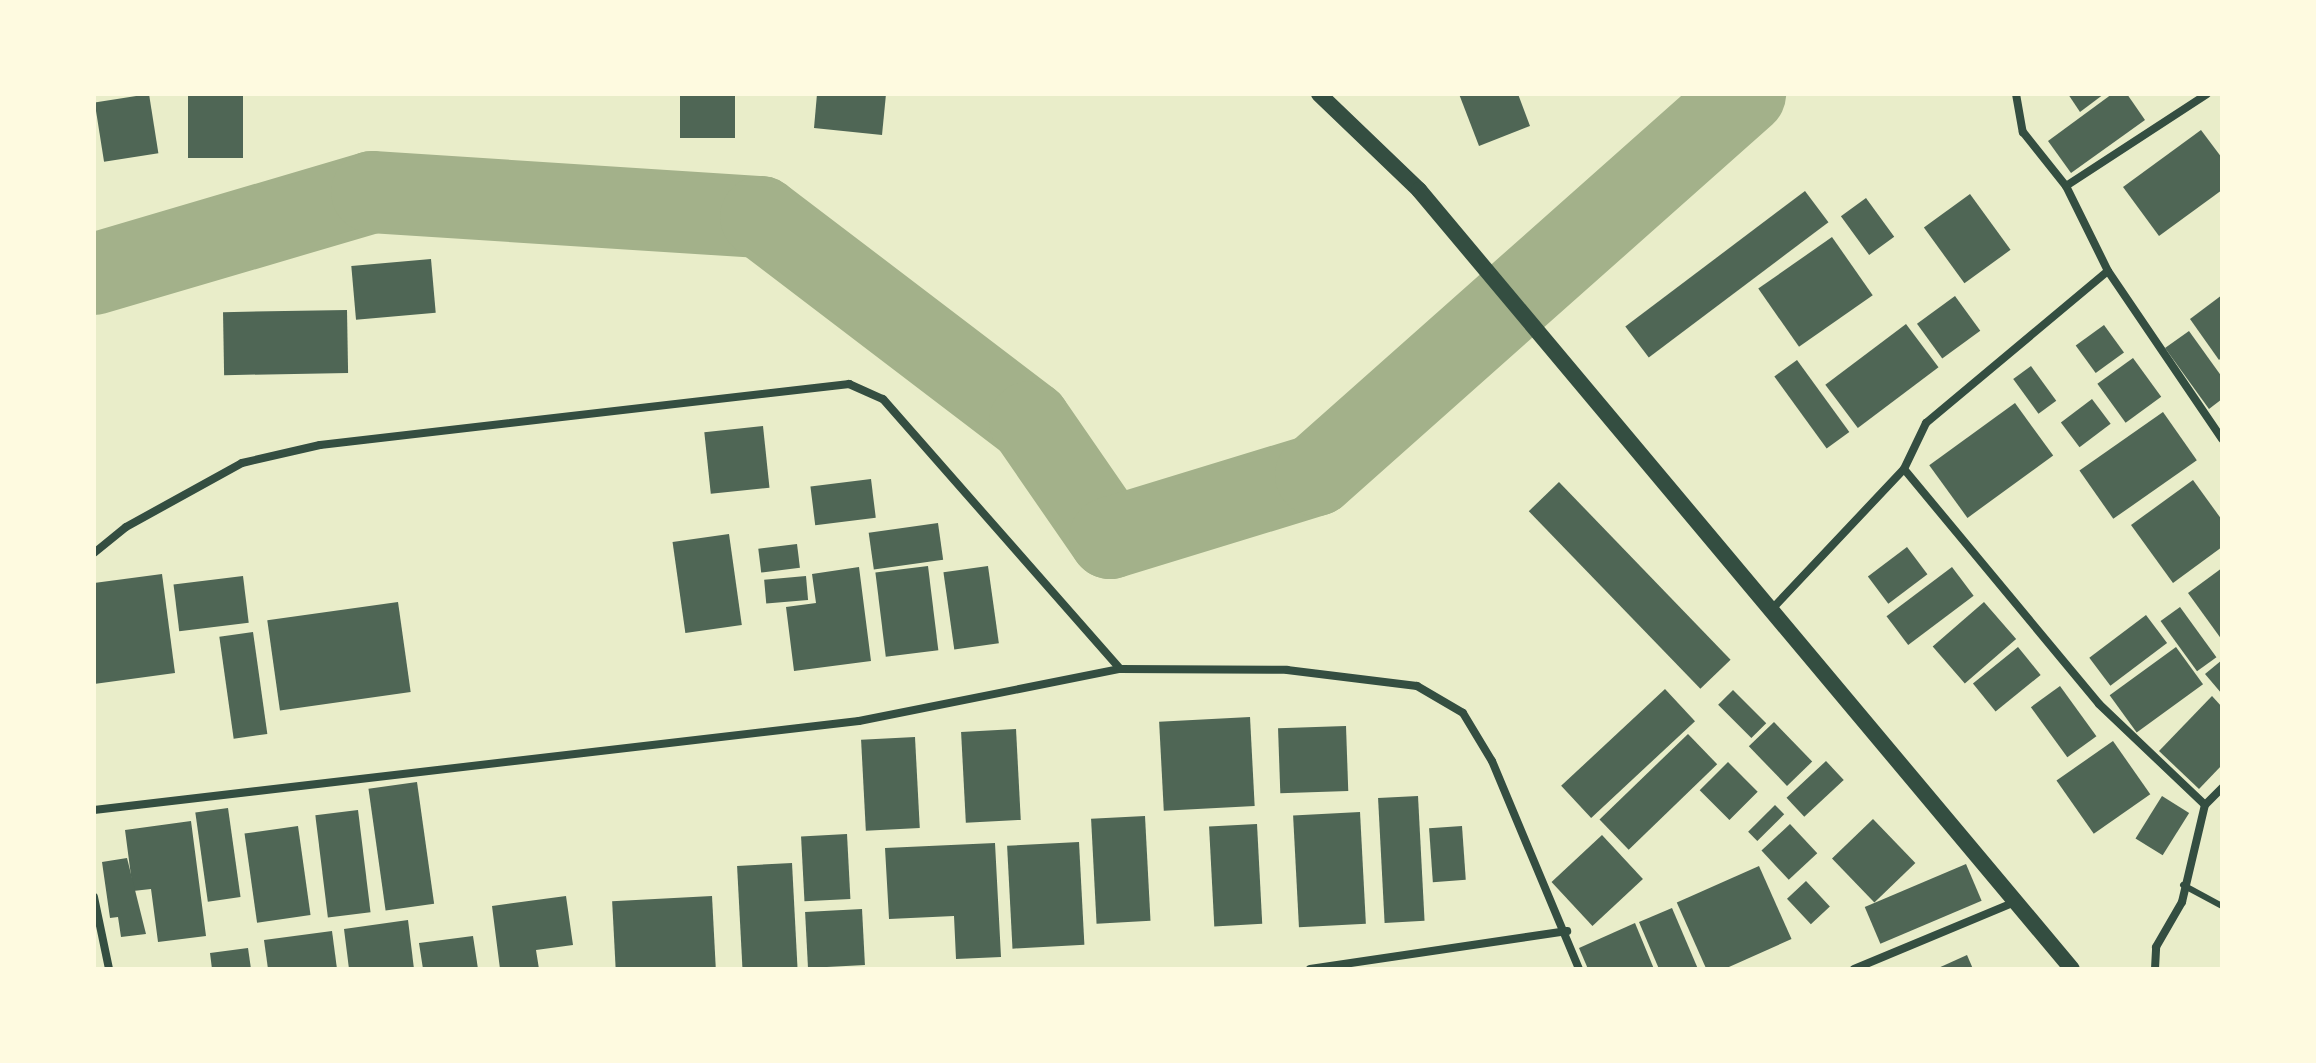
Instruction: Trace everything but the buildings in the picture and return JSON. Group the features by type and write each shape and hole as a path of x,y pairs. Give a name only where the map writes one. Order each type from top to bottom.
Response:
{"main road":[{"path":"1319,94 1419,190 1601,409 1773,608 2072,969"}],"street":[{"path":"2016,94 2023,132 2066,186 2108,271 2222,439"},
{"path":"2066,186 2207,94"},
{"path":"1773,608 1904,469 1926,423 2108,271"},
{"path":"94,553 126,527 242,463 320,445 849,384 883,399 1120,669"},
{"path":"1904,469 2099,704 2205,805"},
{"path":"94,810 859,721 1120,669 1287,670 1417,686 1463,713 1567,931 1579,969"},
{"path":"2155,969 2156,947 2177,918 2205,805 2222,788"},
{"path":"94,897 109,969"},
{"path":"1854,969 2016,902"},
{"path":"1310,969 1567,931"}],"lane":[{"path":"2183,885 2222,906"}],"waterway":[{"path":"94,274 372,192 761,217 1030,422 1110,538 1316,475 1745,94"}]}
